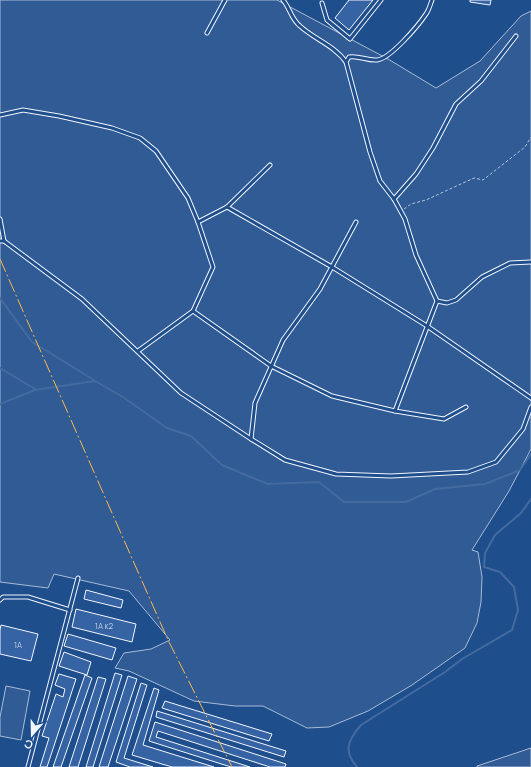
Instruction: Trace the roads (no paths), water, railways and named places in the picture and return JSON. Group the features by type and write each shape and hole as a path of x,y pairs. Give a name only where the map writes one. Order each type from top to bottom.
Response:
{"lane":[{"path":"208,33 225,0"},
{"path":"283,0 286,3 290,14 299,26 341,55 346,62 370,152 380,181 394,199 405,219 416,256 436,301 395,411"},
{"path":"322,3 327,20 350,39 381,0"},
{"path":"346,62 349,57 354,56 378,60 390,54 413,32 427,13 432,0"},
{"path":"394,199 416,174 433,148 456,104 481,81 516,36"},
{"path":"0,115 23,110 59,116 112,128 140,138 156,151 188,198 198,222 213,267 193,310 138,352"},
{"path":"198,222 226,207 270,165"},
{"path":"226,207 332,267 427,326 531,398"},
{"path":"0,219 2,241 82,299 181,393 285,460 336,474 391,476 468,472 496,462 523,429 531,408"},
{"path":"251,439 255,403 283,340 320,289 356,222"},
{"path":"436,301 446,302 456,300 482,277 510,264 531,262"},
{"path":"193,310 271,366 332,396 395,411 444,419 466,407"},
{"path":"28,767 78,578"},
{"path":"0,600 2,597 28,597 70,610"}],"waterway":[{"path":"0,298 32,342 94,380"},
{"path":"0,368 35,389"},
{"path":"0,404 35,390 95,381 123,397 167,428 191,436 222,465 268,484 319,482 344,502 406,502 435,489 485,484 520,470 531,454"},
{"path":"357,767 350,756 349,746 350,741 361,725 445,672 462,659 512,630 518,610 514,587 500,572 484,567 485,553 495,535 521,513 531,499"}]}
